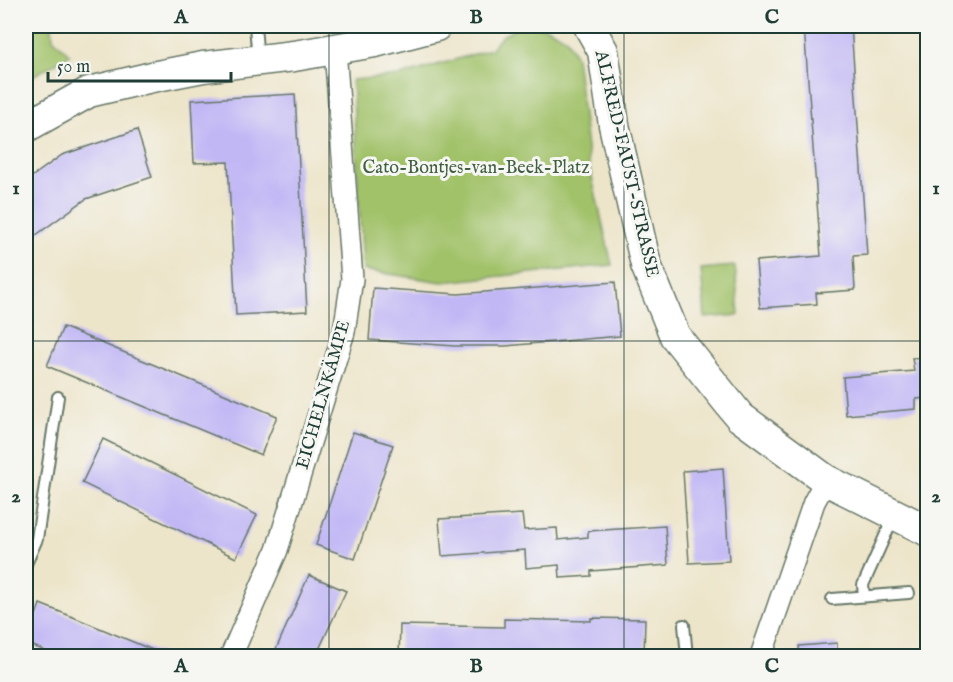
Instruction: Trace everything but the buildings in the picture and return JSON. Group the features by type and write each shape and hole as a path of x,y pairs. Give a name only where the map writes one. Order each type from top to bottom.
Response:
{"street":[{"path":"26,127 89,92 152,76 375,42 436,26"},
{"name":"ALFRED-FAUST-STRASSE","path":"589,26 603,51 614,125 646,265 675,336 740,417 826,480 927,531"},
{"name":"EICHELNKÄMPE","path":"231,657 277,550 344,332 352,279 335,49"},
{"path":"761,657 814,502 826,480"}],"lane":[{"path":"255,26 258,60"},
{"path":"26,564 37,539 58,397"},
{"path":"864,596 863,585 894,516"},
{"path":"832,599 909,594"},
{"path":"684,625 687,657"}],"green space":[{"path":"26,26 52,26 53,38 70,55 26,80"},
{"name":"Cato-Bontjes-van-Beek-Platz","path":"537,26 549,29 567,39 576,57 589,165 612,265 442,282 363,270 352,80 400,76 491,49 502,36 519,27"},
{"path":"735,266 739,315 705,318 701,269"}]}
